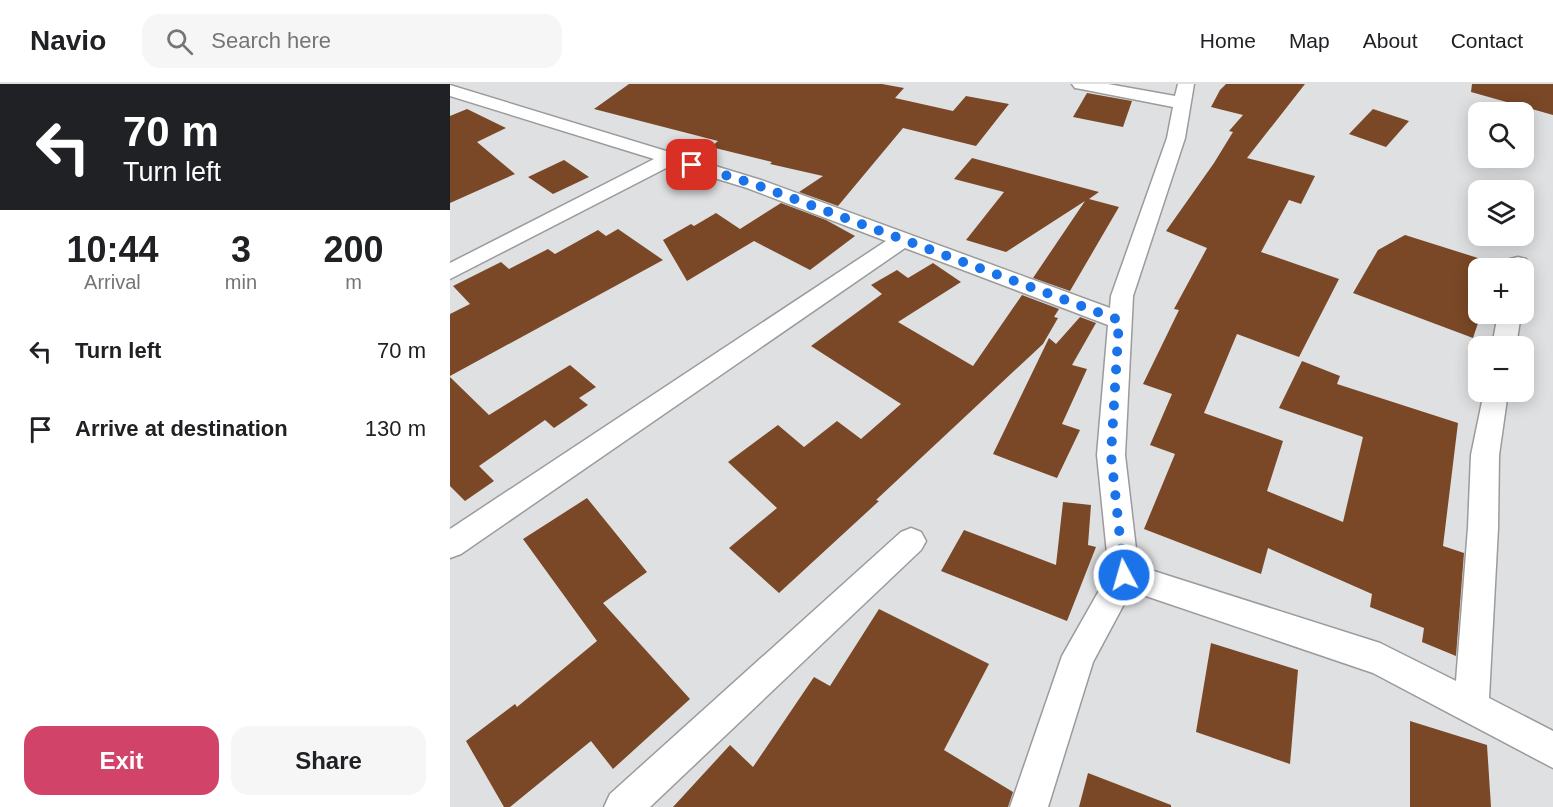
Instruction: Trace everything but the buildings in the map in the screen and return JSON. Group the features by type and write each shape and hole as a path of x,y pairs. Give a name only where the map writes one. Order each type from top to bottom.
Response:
{"street":[{"path":"1029,807 1078,656 1124,575 1111,455 1119,320 1122,296 1176,138 1184,94 1081,84"},
{"path":"450,90 754,184 1119,320"},
{"path":"450,104 471,96"},
{"path":"450,272 672,158"},
{"path":"450,545 903,239"},
{"path":"1470,706 1483,528 1485,455 1494,402"},
{"path":"623,807 911,541"},
{"path":"1124,575 1380,659 1553,750"}],"route":[{"path":"692,165 754,184 1119,320 1111,455 1124,575"}]}
